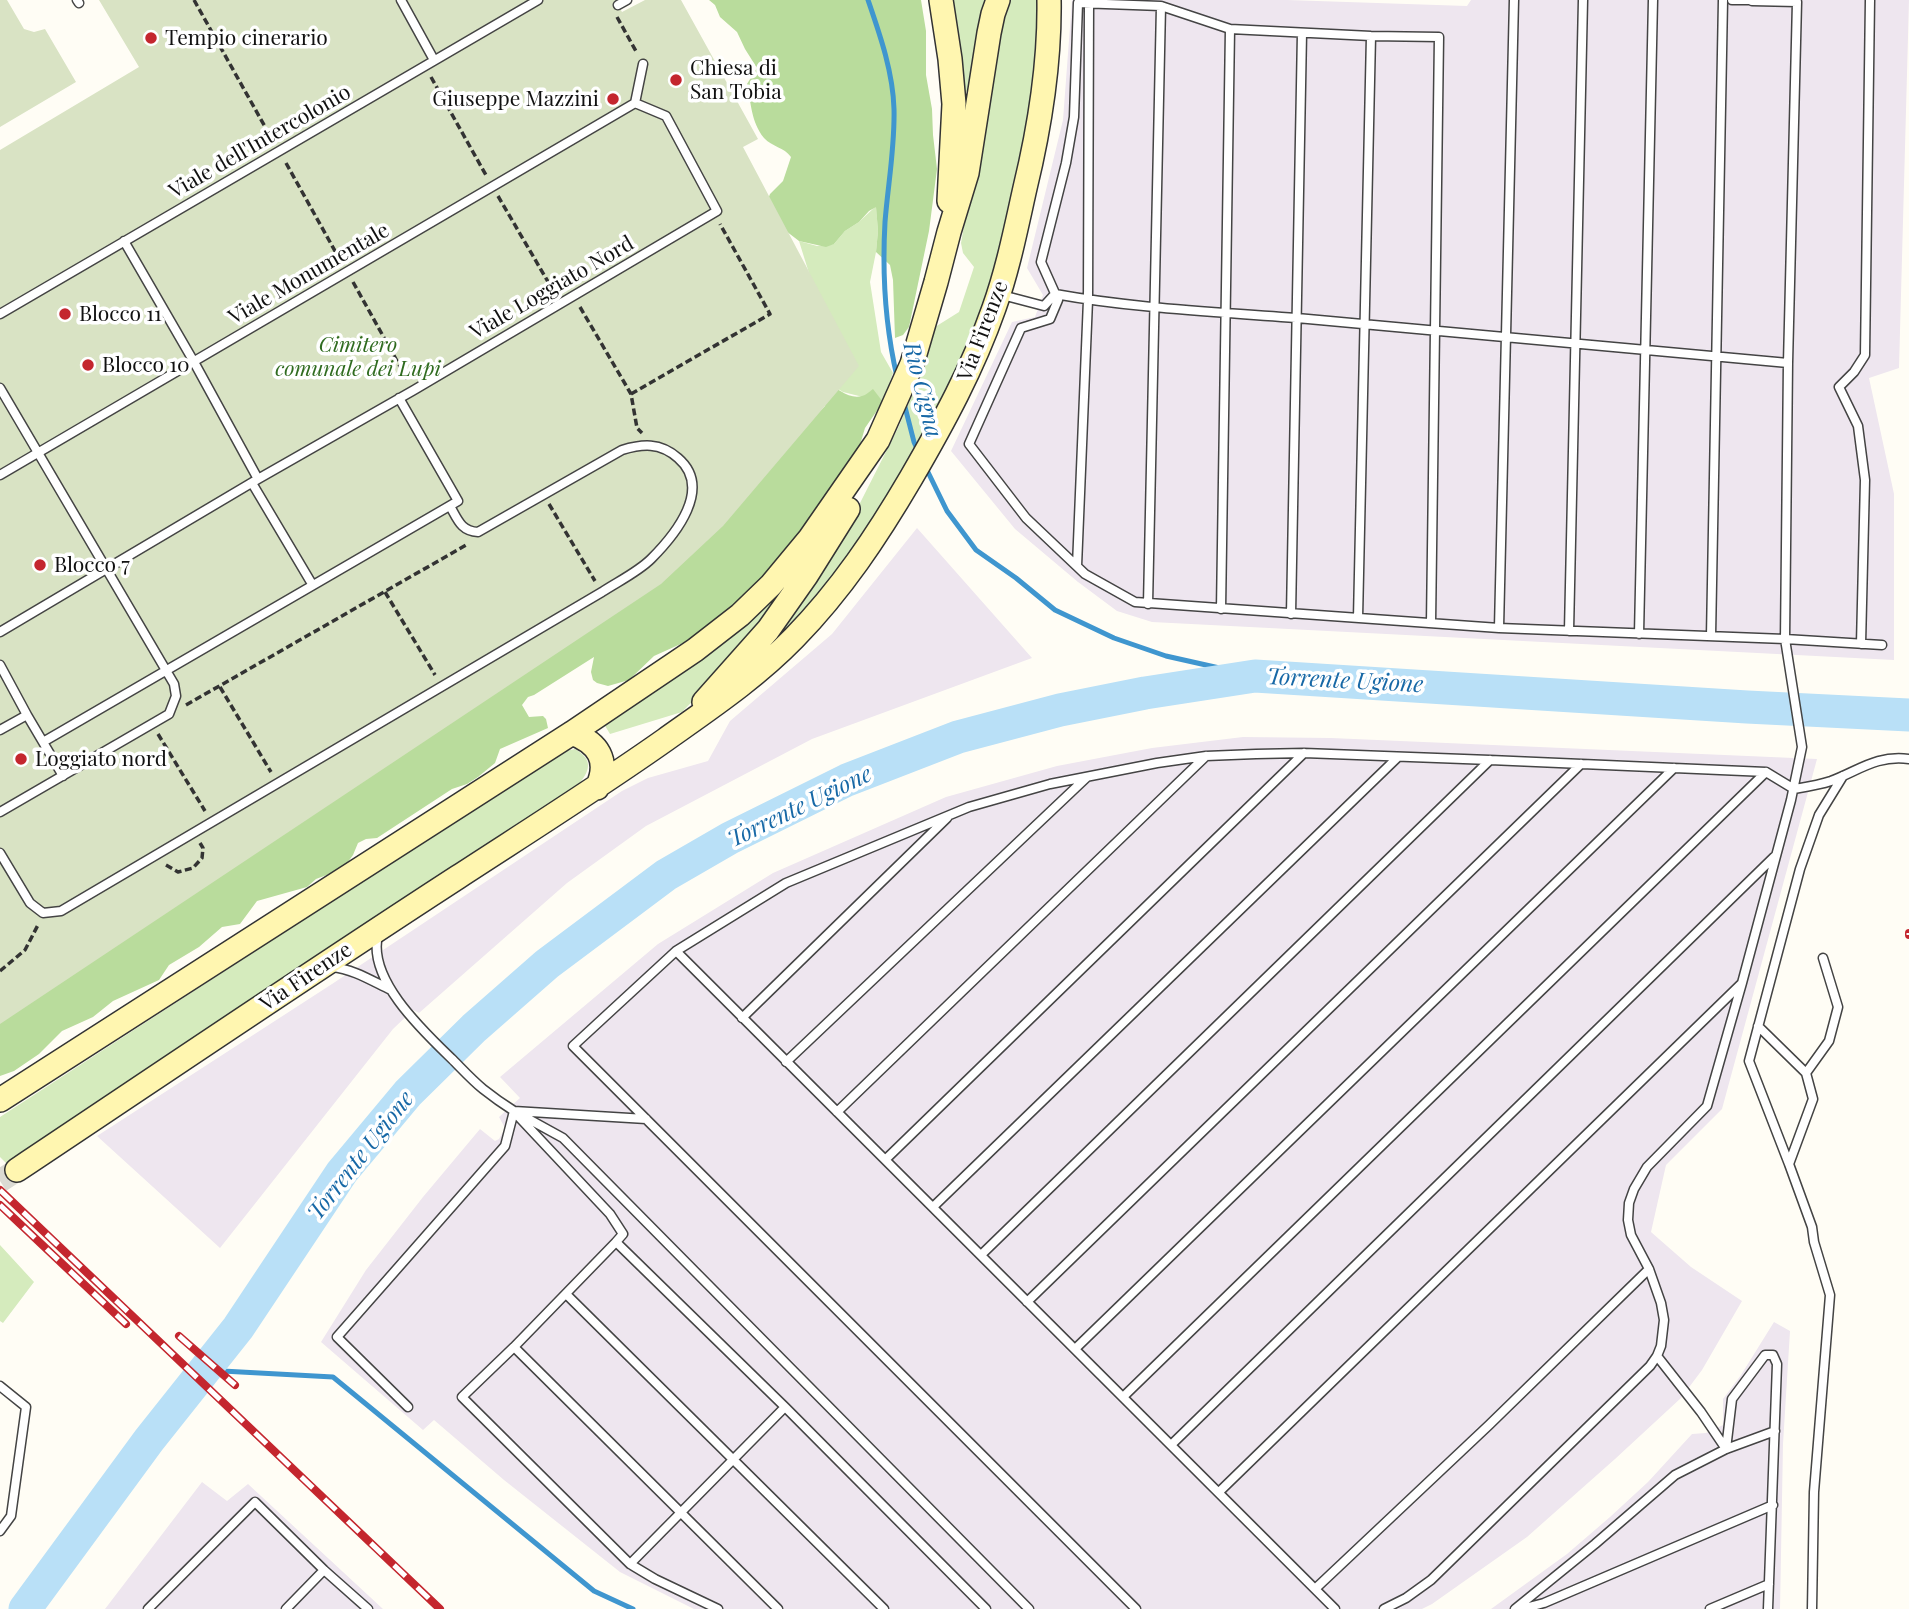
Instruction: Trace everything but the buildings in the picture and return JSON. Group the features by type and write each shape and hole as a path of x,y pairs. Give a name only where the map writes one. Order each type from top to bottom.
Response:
{"main road":[{"name":"Via Firenze","path":"941,0 954,103 948,232"},
{"name":"Via Firenze","path":"682,729 786,606 856,496 904,384 926,319 948,232 967,173 989,33 998,0"},
{"name":"Via Firenze","path":"18,1170 379,928 597,788 740,687 804,628 841,586 880,532 957,397 975,356 1009,260 1040,125 1049,48 1049,0"},
{"name":"Via Firenze","path":"0,1100 572,733 728,625 778,578 810,538 883,431"},
{"path":"572,733 588,741 601,758 604,769 597,788"}],"lane":[{"path":"401,0 434,60"},
{"name":"Viale dell'Intercolonio","path":"0,314 537,0"},
{"path":"615,7 627,0"},
{"path":"1499,628 1514,0"},
{"path":"1569,631 1583,0"},
{"path":"1639,634 1653,0"},
{"path":"1711,636 1723,0"},
{"path":"1384,1609 1431,1580 1641,1375 1657,1356 1663,1337 1661,1303 1650,1269 1631,1236 1629,1203 1647,1167 1707,1106 1794,789 1802,747 1785,639 1788,363 1797,2 1732,0"},
{"path":"1861,644 1865,480 1858,426 1839,387 1854,372 1865,355 1870,0"},
{"path":"1077,566 1088,300 1089,2"},
{"path":"1431,622 1439,37 1230,29 1161,6 1079,3 1074,117 1066,163 1041,262 1058,300 1050,319 1021,328 969,444 1026,518 1085,574 1135,602 1148,604 1499,628 1882,645"},
{"path":"1148,604 1161,6"},
{"path":"1220,610 1230,29"},
{"path":"1291,614 1302,33"},
{"path":"1358,618 1371,36"},
{"path":"643,64 635,103 666,116 715,212"},
{"name":"Viale Monumentale","path":"0,475 635,103"},
{"name":"Viale Loggiato Nord","path":"0,632 715,212"},
{"path":"124,241 194,362 312,584"},
{"path":"999,294 1044,306 1055,294"},
{"path":"1055,294 1088,300 1788,363"},
{"path":"0,388 174,684 176,696 169,714 0,812"},
{"path":"43,741 458,501 399,398"},
{"path":"0,853 30,903 43,913 61,911 602,592 650,561 683,522 691,502 691,474 686,465 674,455 653,445 638,445 622,450 478,532 468,531 461,525 450,506"},
{"path":"0,665 63,776"},
{"path":"0,730 27,715"},
{"path":"886,1159 1304,753"},
{"path":"1136,1609 573,1046 676,951 786,883 952,813 1000,797 1089,775 1206,756 1304,753 1766,772 1794,789 1828,782 1866,765 1893,757 1909,759"},
{"path":"837,1112 1206,756"},
{"path":"933,1207 1398,757"},
{"path":"981,1255 1490,760"},
{"path":"1027,1301 1581,764"},
{"path":"1075,1349 1674,768"},
{"path":"1123,1397 1766,772"},
{"path":"786,1062 1089,775"},
{"path":"1812,1609 1814,1492 1830,1295 1812,1227 1749,1061 1800,869 1819,815 1843,776"},
{"path":"742,1018 952,813"},
{"path":"1171,1445 1776,855"},
{"path":"379,928 375,947 384,976 419,1027 482,1088 514,1111 563,1138 1029,1609"},
{"path":"676,951 1335,1609"},
{"path":"1806,1073 1829,1041 1838,1007 1823,958"},
{"path":"322,966 354,972 393,991"},
{"path":"1219,1492 1742,983"},
{"path":"1758,1026 1806,1073 1813,1099 1789,1164"},
{"path":"514,1111 646,1119"},
{"path":"514,1111 610,1214 623,1234 462,1397 630,1564 718,1609"},
{"path":"408,1407 337,1337 505,1146 514,1111"},
{"path":"616,1242 986,1609"},
{"path":"1315,1589 1650,1269"},
{"path":"566,1294 884,1609"},
{"path":"514,1347 778,1609"},
{"path":"1726,1449 1732,1399 1765,1355 1773,1355 1777,1364 1768,1609"},
{"path":"1657,1356 1726,1449"},
{"path":"0,1386 26,1407 11,1516 0,1531"},
{"path":"630,1564 785,1407"},
{"path":"1515,1609 1675,1475 1726,1449 1775,1431"},
{"path":"148,1609 255,1502 368,1609"},
{"path":"1521,1609 1544,1603 1773,1505"},
{"path":"286,1609 324,1570"},
{"path":"1710,1609 1769,1584"}],"path":[{"path":"194,0 414,390"},
{"path":"615,7 643,64"},
{"path":"631,394 769,314 715,212"},
{"path":"574,296 631,394 637,428 653,445"},
{"path":"546,499 592,576"},
{"path":"169,714 477,539"},
{"path":"385,592 435,676"},
{"path":"220,687 271,771"},
{"path":"152,724 205,810"},
{"path":"149,858 158,858 178,872 193,868 202,858 198,838 202,827"},
{"path":"0,971 25,950 43,913"}],"shaded area":[{"path":"1072,0 1287,0 1467,6 1471,0 1909,0 1899,368 1869,378 1894,494 1894,660 1152,622 1117,611 1078,582 1015,529 951,451 1012,322 1035,317 1043,295 1027,268 1063,120"},
{"path":"917,528 1032,658 812,739 646,826 567,883 419,1013 413,1010 393,1029 220,1248 97,1136 622,791 648,778 708,761 730,721 832,634"},
{"path":"1243,737 1331,738 1817,759 1722,1109 1666,1165 1651,1232 1691,1267 1742,1301 1702,1370 1681,1398 1527,1537 1432,1604 1422,1609 694,1609 620,1572 504,1480 434,1420 423,1430 321,1342 366,1270 480,1129 495,1141 499,1139 505,1128 499,1117 520,1098 500,1077 658,944 773,873 946,797 1057,766 1152,748"},
{"path":"1774,1322 1790,1331 1783,1444 1780,1609 1491,1609 1567,1554 1610,1517 1648,1482 1692,1434 1706,1433 1723,1425 1723,1399"},
{"path":"202,1482 227,1501 248,1484 383,1609 105,1609"}],"green space":[{"path":"0,0 7,0 24,29 34,32 45,29 76,82 0,127"},
{"name":"Cimitero comunale dei Lupi","path":"99,0 615,0 622,12 645,0 681,0 758,139 743,147 859,366 723,526 661,584 0,1024 0,150 139,67"},
{"path":"709,0 921,0 937,169 929,231 909,327 903,335 895,338 890,265 876,252 876,207 845,231 834,244 826,247 799,241 786,231 767,202 770,194 783,181 791,157 767,141 756,125 747,84 757,68 737,32 720,17 715,5"},
{"path":"951,0 987,0 968,90 964,94"},
{"path":"1007,0 1039,0 1034,118 982,317 959,376 856,553 775,644 770,640 858,507 898,428 916,386 935,327 959,312 974,267 963,253 961,243 996,44"},
{"path":"876,206 878,231 870,282 881,352 893,373 883,402 843,392 827,382 813,286 799,241 817,246 834,244 845,231"},
{"path":"827,382 843,393 857,397 873,389 883,402 865,428 856,458 849,470 751,597 694,638 654,656 629,680 608,686 597,683 591,672 594,657 528,697 522,705 529,717 543,716 548,728 500,749 495,763 478,777 452,789 377,838 358,843 345,866 316,879 307,887 257,901 240,924 222,927 199,947 169,965 159,980 113,1001 93,1017 62,1031 39,1054 14,1071 0,1076 0,927 813,418 825,406"},
{"path":"783,586 787,588 721,672 682,712 610,734 604,724"},
{"path":"575,749 585,757 588,766 578,785 8,1165 0,1157 0,1117 561,752"},
{"path":"0,1245 34,1282 3,1323 0,1321"}],"waterway":[{"name":"Rio Cigna","path":"868,0 885,54 893,95 893,137 884,261 887,319 897,377"},
{"name":"Rio Cigna","path":"904,403 918,451"},
{"name":"Rio Cigna","path":"925,466 947,511 976,550 1055,610 1114,638 1166,656 1255,676"},
{"name":"Torrente Ugione","path":"25,1609 149,1440 238,1328 342,1172 408,1093 474,1028 547,964 666,875 730,838 847,780 958,737 1060,710 1145,693 1255,676 1909,715"},
{"path":"204,1370 333,1377 594,1591 633,1609"}],"tunnel":[{"path":"0,1181 17,1170"}],"railway":[{"path":"0,1190 440,1609"},
{"path":"0,1205 126,1324"},
{"path":"179,1336 235,1385"}],"place":[{"name":"Tempio cinerario","path":"151,38"},
{"name":"Chiesa di San Tobia","path":"676,80"},
{"name":"Giuseppe Mazzini","path":"613,99"},
{"name":"Blocco 11","path":"65,314"},
{"name":"Blocco 10","path":"88,365"},
{"name":"Blocco 7","path":"40,565"},
{"name":"Loggiato nord","path":"21,759"}]}
